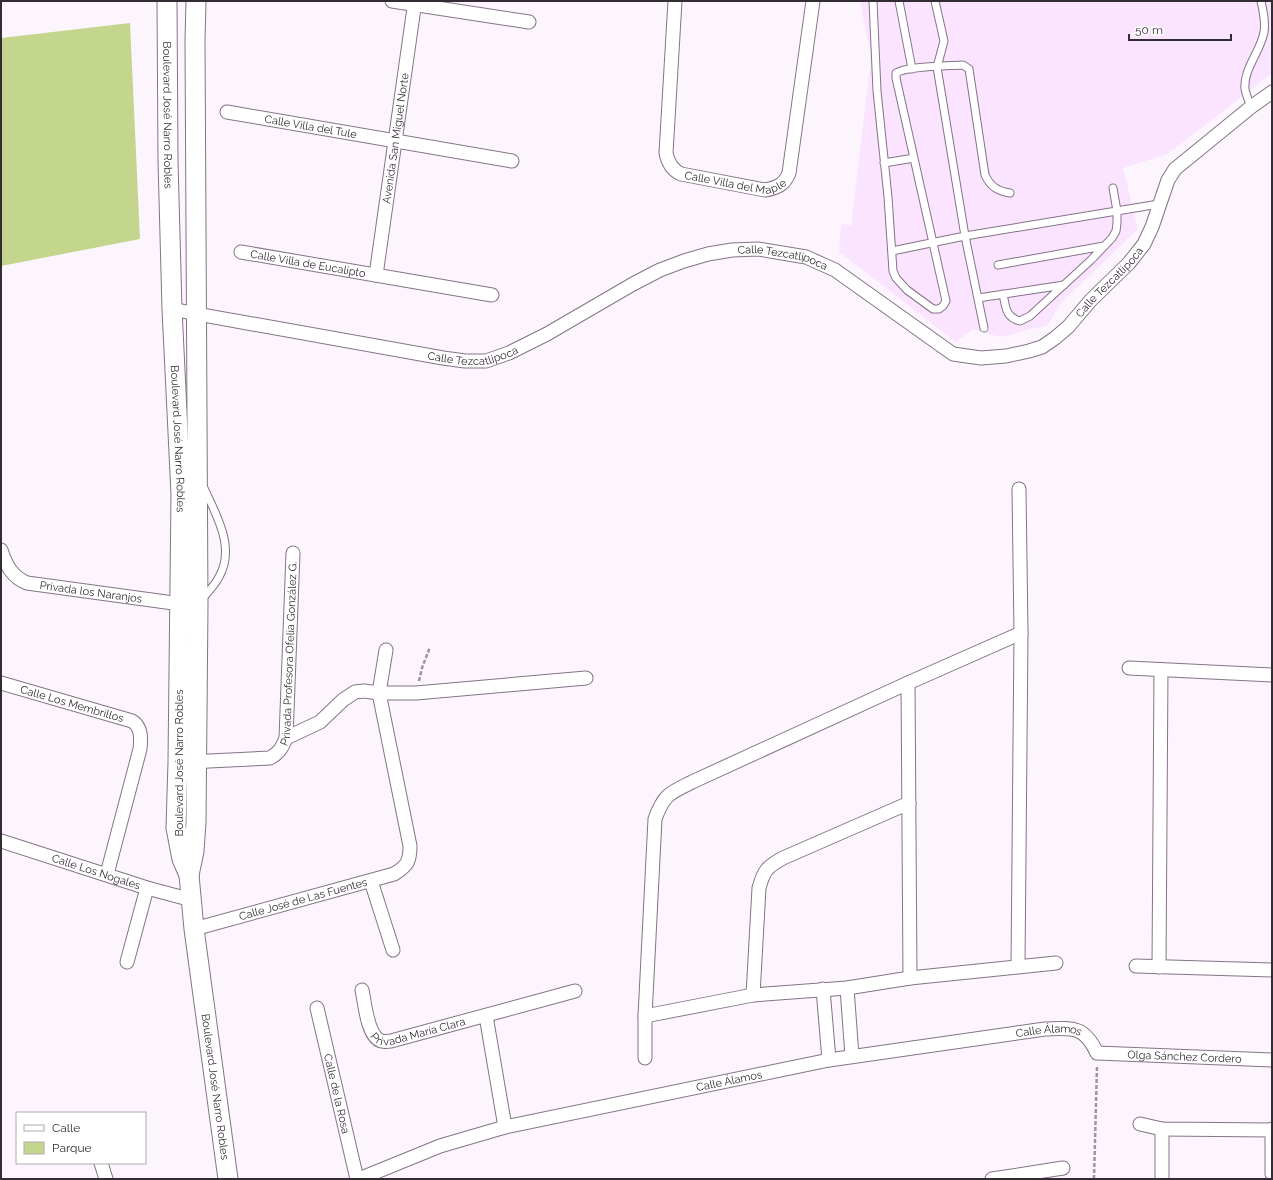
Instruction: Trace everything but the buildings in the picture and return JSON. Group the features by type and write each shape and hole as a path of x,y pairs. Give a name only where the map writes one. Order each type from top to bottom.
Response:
{"street":[{"name":"Boulevard José Narro Robles","path":"167,1 168,153 172,309 180,494 179,604 187,762"},
{"name":"Boulevard José Narro Robles","path":"196,1 198,605 187,762 176,828 182,859 189,875 194,929 228,1179"},
{"path":"392,1 415,3 529,22"},
{"name":"Calle Villa del Maple","path":"675,1 666,153 670,164 676,172 681,174 766,190 772,189 783,183 789,173 813,1"},
{"name":"Avenida San Miguel Norte","path":"376,275 394,141 415,3"},
{"name":"Calle Tezcatlipoca","path":"172,309 443,358 465,361 486,360 509,353 547,334 660,270 708,254 732,250 758,249 806,256 835,270 953,354 981,358 1006,356 1042,347 1068,327 1091,300 1129,263 1144,244 1152,227 1168,180 1175,169 1251,107 1272,92"},
{"name":"Calle Villa del Tule","path":"227,112 512,162"},
{"name":"Calle Villa de Eucalipto","path":"242,252 492,295"},
{"path":"1018,966 1021,633 1019,489"},
{"name":"Privada los Naranjos","path":"1,550 6,564 13,574 18,579 27,583 179,604 198,605"},
{"name":"Privada Profesora Ofelia González G.","path":"187,762 270,758 279,753 282,748 286,738 293,553"},
{"path":"645,1058 644,1016 655,819 661,804 674,792 692,782 1021,633"},
{"path":"378,693 386,650"},
{"path":"1129,668 1272,675"},
{"path":"1159,967 1161,670"},
{"path":"286,738 320,722 342,700 355,692 416,693 586,678"},
{"name":"Calle Los Membrillos","path":"1,683 132,721 136,724 141,739 138,756 106,874"},
{"path":"908,683 910,978"},
{"name":"Calle José de Las Fuentes","path":"194,929 394,874 408,863 410,857 410,846 378,693"},
{"path":"753,995 759,888 763,875 770,866 783,858 909,803"},
{"name":"Calle Los Nogales","path":"1,841 147,888 192,900"},
{"path":"371,881 393,950"},
{"path":"127,962 147,888"},
{"path":"644,1016 753,995 847,988 910,978 1056,962"},
{"path":"1136,966 1272,970"},
{"path":"847,988 852,1056"},
{"path":"823,989 829,1060"},
{"name":"Privada María Clara","path":"362,990 371,1031 375,1037 382,1041 391,1041 575,991"},
{"name":"Calle de la Rosa","path":"317,1008 358,1179"},
{"path":"486,1016 505,1127"},
{"name":"Calle Álamos","path":"358,1179 440,1146 505,1127 852,1056 1045,1029 1076,1030 1085,1034 1093,1044 1097,1053"},
{"name":"Olga Sánchez Cordero","path":"1097,1053 1272,1060"},
{"path":"1140,1124 1162,1129 1272,1130 1272,1174"},
{"path":"1162,1129 1162,1179"},
{"path":"101,1164 106,1179"},
{"path":"992,1179 1014,1177 1063,1168"}],"lane":[{"path":"873,1 876,91 893,271 900,283 933,309 939,309 946,301 896,75 898,71 912,68 964,65 969,69 985,175 988,182 994,188 1001,192 1010,193"},
{"path":"899,1 912,68"},
{"path":"935,1 944,41 937,67 965,236 984,328"},
{"path":"1251,107 1245,90 1245,82 1265,31 1261,1"},
{"path":"884,163 914,158"},
{"path":"1003,294 1007,313 1011,318 1020,321 1030,316 1105,246 1116,230 1116,211 1113,188"},
{"path":"892,251 965,236 1159,204"},
{"path":"998,265 1105,246"},
{"path":"978,298 1064,285"},
{"path":"197,474 222,531 225,547 223,568 219,577 198,605"}],"path":[{"path":"416,693 422,668 430,646"},
{"path":"1094,1179 1097,1053"}],"shaded area":[{"path":"860,1 1272,1 1272,73 1168,154 1123,168 1138,229 1060,304 1048,325 1000,337 973,329 956,342 839,252 841,223 851,226 871,58"}],"green space":[{"path":"130,23 140,239 1,266 1,38"}]}
